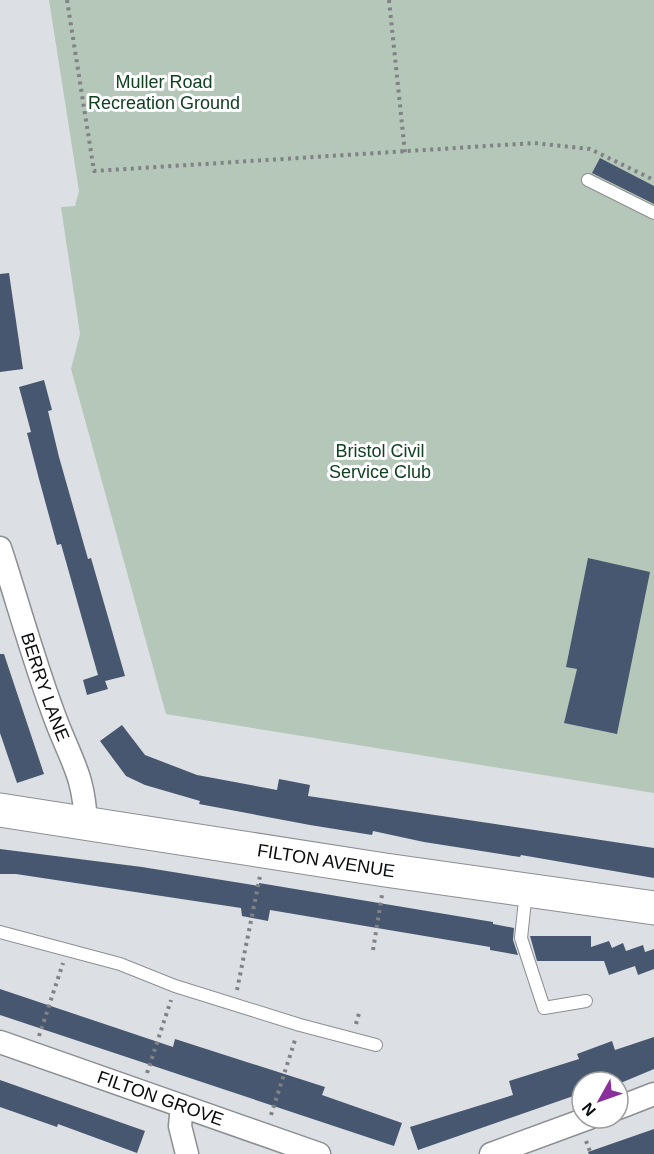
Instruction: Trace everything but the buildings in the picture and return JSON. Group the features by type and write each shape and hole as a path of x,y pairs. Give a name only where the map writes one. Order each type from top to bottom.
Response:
{"street":[{"name":"BERRY LANE","path":"0,548 57,724 79,772 85,797 86,824"},
{"name":"FILTON AVENUE","path":"0,810 265,852 654,908"},
{"name":"FILTON GROVE","path":"0,1042 319,1154"},
{"path":"630,1103 654,1094"},
{"path":"182,1106 180,1126 187,1154"},
{"path":"490,1154 570,1125"}],"lane":[{"path":"588,180 654,213"},
{"path":"526,891 521,938 544,1008 586,1001"},
{"path":"0,932 120,964 175,986 300,1025 376,1045"}],"path":[{"path":"67,0 94,171 534,143 590,149 654,180"},
{"path":"389,0 405,153"},
{"path":"235,1003 265,852"},
{"path":"373,950 386,870"},
{"path":"34,1054 67,949"},
{"path":"142,1090 175,986"},
{"path":"266,1137 300,1025"}],"green space":[{"name":"Bristol Civil Service Club","path":"49,0 654,0 654,793 166,714 71,369 80,334 61,207 75,206 79,191"}],"park label":[{"name":"Muller Road Recreation Ground","path":"164,92"}]}
